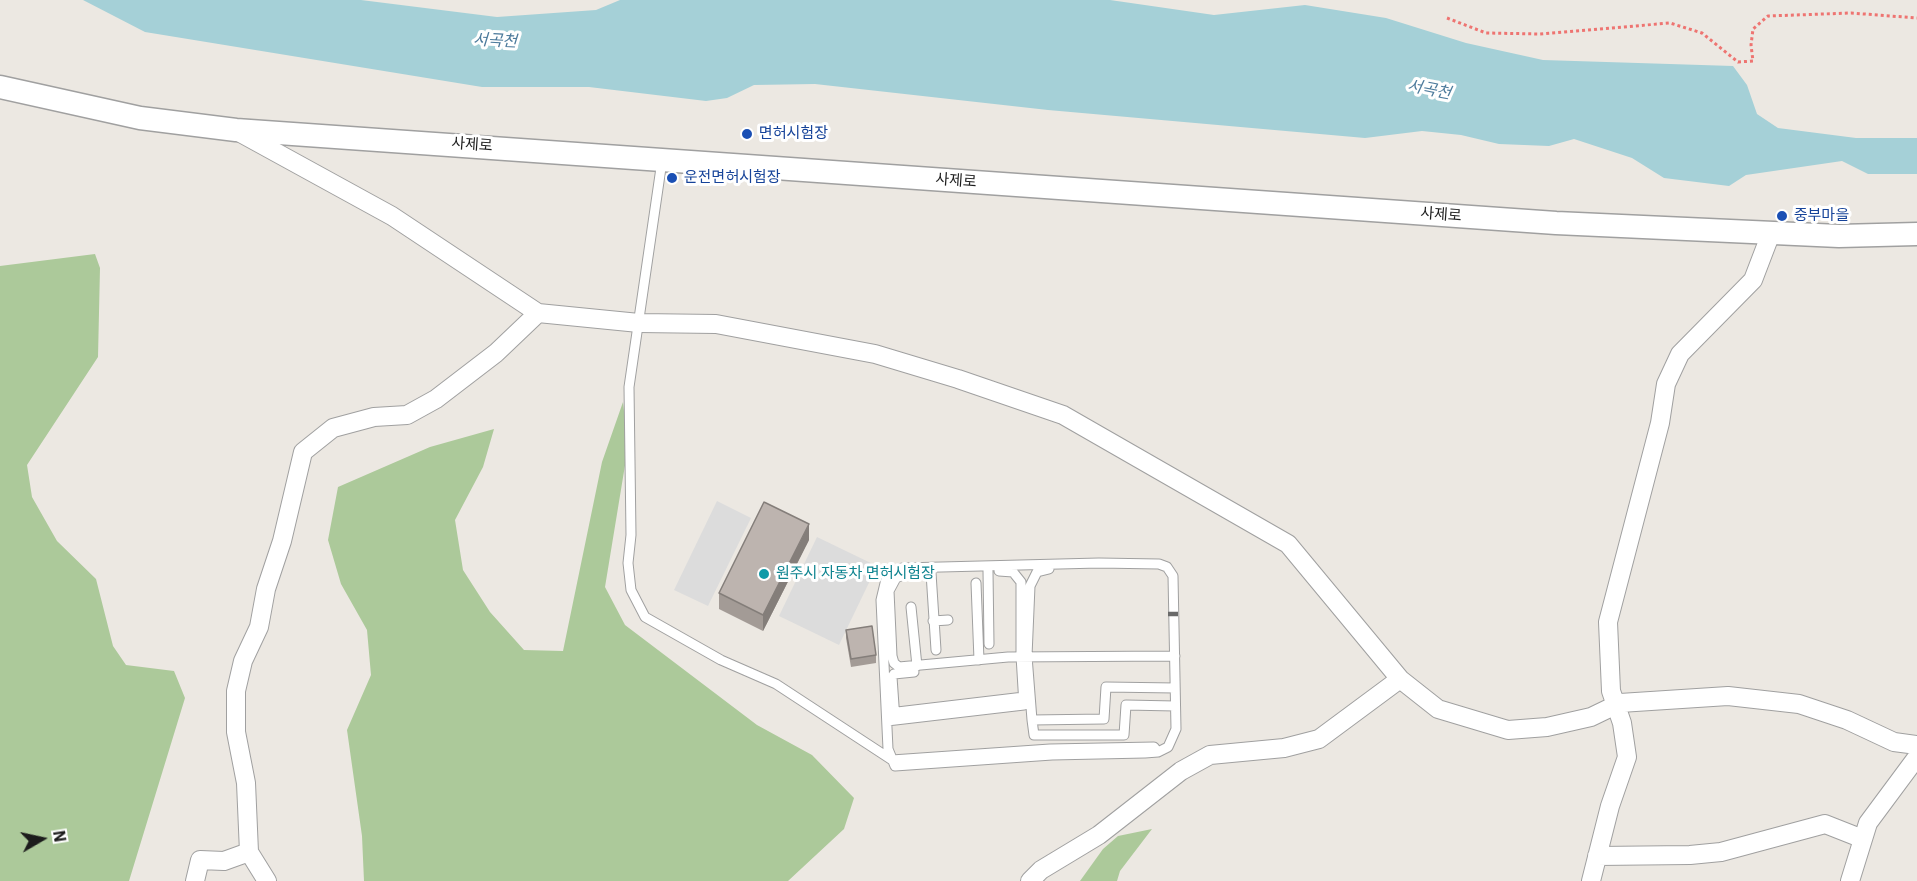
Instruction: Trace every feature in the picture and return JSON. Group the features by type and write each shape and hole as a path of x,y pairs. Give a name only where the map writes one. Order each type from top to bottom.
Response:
{"street":[{"name":"사제로","path":"0,87 130,116 236,130 1556,223 1839,236 1917,234"},
{"path":"236,130 392,216 538,313 639,323 716,324 875,354 958,379 1063,415 1288,544 1400,679 1438,709 1508,730 1548,727 1591,717 1616,705 1728,696 1799,704 1847,720 1894,742 1917,745"},
{"path":"1591,881 1610,806 1628,757 1611,691 1608,622 1660,423 1666,384 1680,354 1753,280 1771,233"},
{"path":"267,881 249,852 246,783 236,732 236,691 243,662 259,627 266,589 282,541 303,453 333,428 374,417 407,415 436,399 496,353 538,313"},
{"path":"1030,881 1041,870 1099,835 1181,771 1210,755 1284,748 1319,739 1400,679"},
{"path":"1850,881 1868,823 1917,757"},
{"path":"1597,856 1690,855 1721,852 1825,824 1863,838"},
{"path":"195,881 200,861 224,861 249,852"}],"lane":[{"path":"663,159 629,387 631,535 628,562 631,590 645,617 721,660 776,684 894,763 1158,752 1168,747 1174,737 1175,706 1175,688 1172,588 1165,571 1156,568 1046,568 1036,572 1030,585 1024,658 1034,735 1124,735 1126,705 1175,706"},
{"path":"891,717 882,591 892,572 902,568 1100,563 1163,566 1174,580 1173,658"},
{"path":"891,717 1024,697 1024,658 1021,582 1016,574 1009,571 988,571 902,575 892,583 889,591 892,661 899,667 1024,658 1173,658"},
{"path":"988,571 989,644"},
{"path":"931,573 936,650"},
{"path":"976,583 972,602 979,660"},
{"path":"911,607 917,666"},
{"path":"989,615 1000,614"},
{"path":"901,620 912,619"},
{"path":"933,621 948,620"},
{"path":"894,763 888,749 894,674 1024,658"},
{"path":"1032,720 1104,719 1106,687 1175,688"}],"path":[{"path":"1447,18 1486,33 1540,34 1670,23 1702,33 1738,62 1753,62 1751,45 1753,29 1768,16 1851,13 1917,18"}],"green space":[{"path":"95,254 100,268 98,357 27,465 32,497 57,541 96,579 113,646 126,665 174,671 185,698 129,881 0,881 0,266"},
{"path":"623,402 628,447 605,587 625,625 757,725 812,755 854,798 844,829 788,881 364,881 362,836 347,730 371,675 367,630 341,584 328,540 338,487 430,447 494,429 483,467 455,520 463,570 490,612 524,650 563,651 602,462"},
{"path":"1152,829 1120,871 1117,881 1080,881 1103,849 1118,836"}],"shaded area":[{"path":"717,501 751,518 708,606 674,590"},
{"path":"817,537 877,566 839,645 779,616"}],"water":[{"name":"서곡천","path":"83,0 361,0 497,17 596,10 620,0 1110,0 1214,15 1305,5 1386,18 1466,43 1543,60 1733,66 1747,85 1757,114 1778,128 1856,138 1917,138 1917,174 1868,174 1842,161 1746,175 1729,186 1664,178 1632,158 1574,139 1549,146 1499,144 1461,135 1422,131 1365,138 1048,110 815,84 754,85 727,98 706,101 589,87 482,87 145,32"}],"building":[{"name":"원주시 자동차 면허시험장","path":"764,502 809,524 763,615 719,593"},
{"path":"872,626 876,655 851,659 846,630"}],"railway":[{"path":"1168,614 1178,614"}],"place":[{"name":"면허시험장","path":"747,134"},
{"name":"운전면허시험장","path":"672,178"},
{"name":"중부마을","path":"1782,216"},
{"name":"원주시 자동차 면허시험장","path":"764,574"}]}
